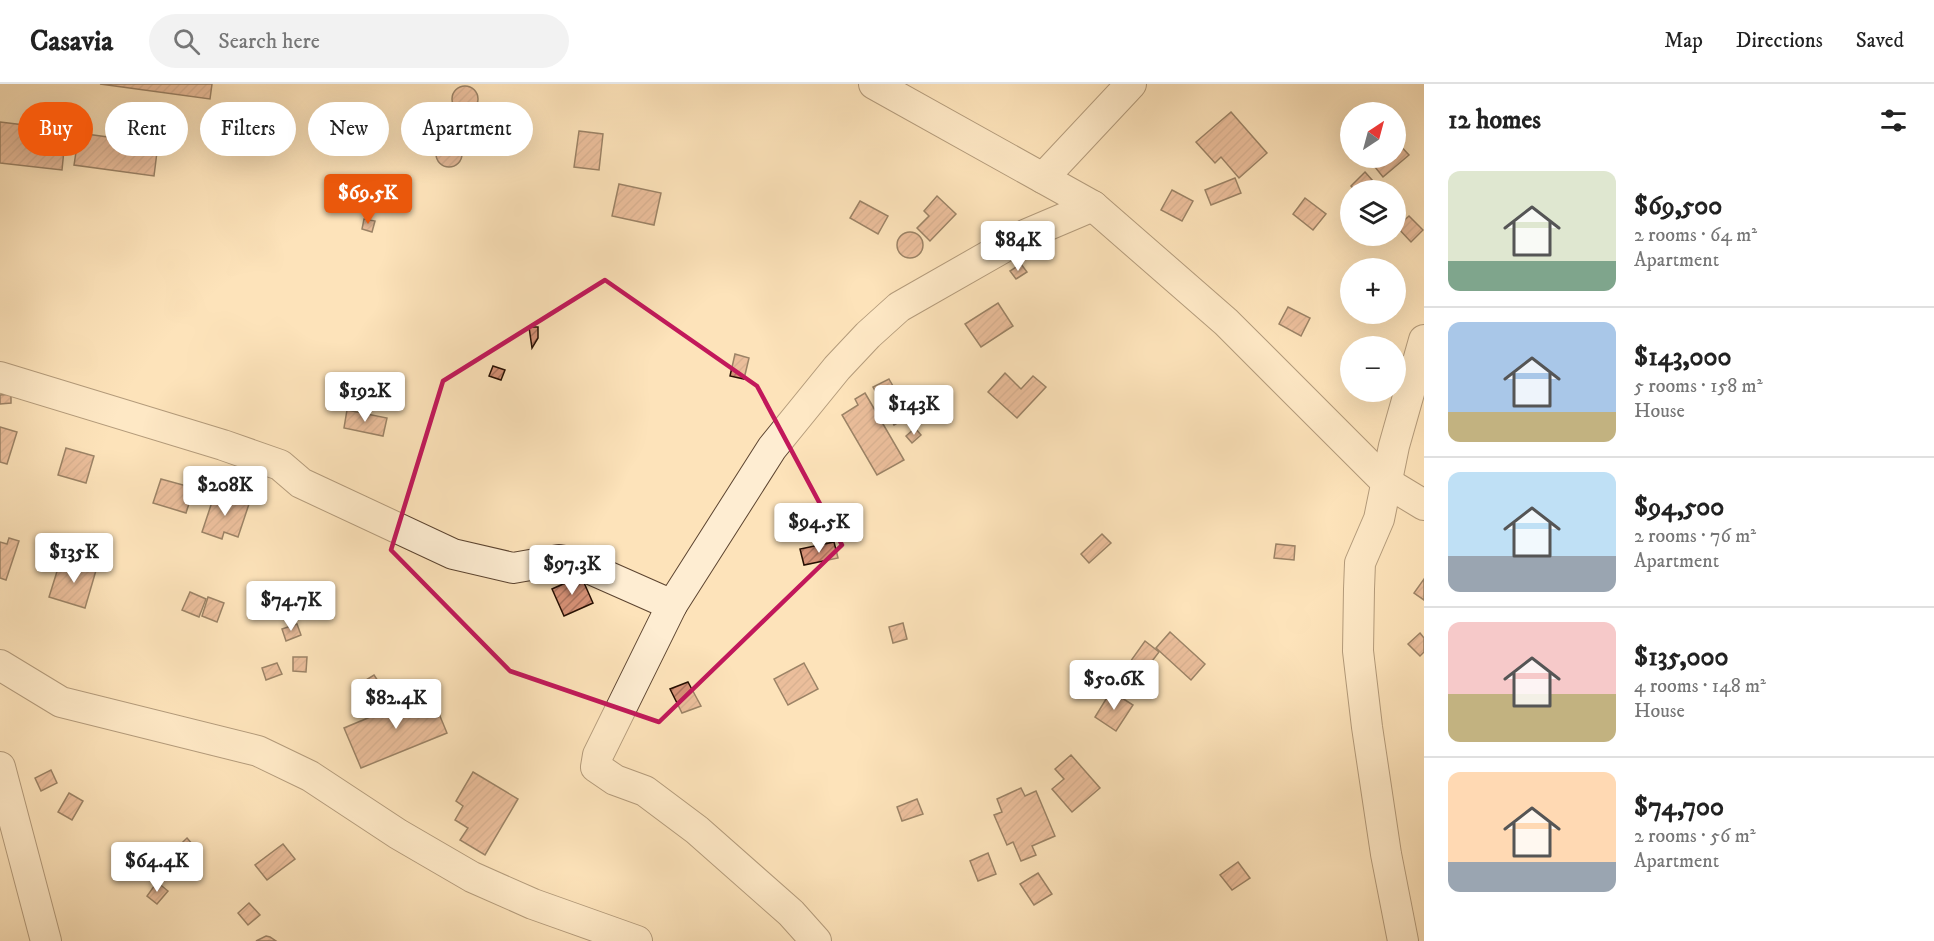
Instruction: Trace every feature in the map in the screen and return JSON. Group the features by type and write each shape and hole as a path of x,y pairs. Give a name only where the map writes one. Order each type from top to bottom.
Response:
{"street":[{"path":"874,84 1093,206 1226,322 1386,482 1424,505"},
{"path":"1043,178 1131,84"},
{"path":"816,941 791,913 697,830 645,791 615,780 597,767 598,755 672,605 772,448 868,335 899,308 972,264 1027,234 1093,206"},
{"path":"1403,941 1384,842 1358,651 1360,563 1379,519 1386,482 1424,340"},
{"path":"0,377 223,445 280,465 301,483 453,554 513,568 559,560 577,563 672,605"},
{"path":"0,665 61,702 258,751 310,776 398,834 472,877 533,904 637,941"},
{"path":"0,767 45,941"}],"highlighted area":[{"path":"605,280 757,386 842,545 659,722 510,671 391,550 443,381"}],"building":[{"path":"100,84 212,84 210,99"},
{"path":"460,87 470,87 477,94 477,102 453,102 453,94"},
{"path":"1231,112 1267,153 1239,178 1221,157 1215,163 1196,142"},
{"path":"0,122 18,124 18,156 63,156 62,170 0,163"},
{"path":"579,131 603,134 599,170 574,167"},
{"path":"93,135 105,137 105,156 156,156 154,176 74,165 75,156 93,156"},
{"path":"436,156 462,156 458,163 449,167 444,166"},
{"path":"1376,168 1394,168 1383,177"},
{"path":"1365,172 1372,180 1357,180"},
{"path":"1235,178 1241,193 1211,205 1205,190"},
{"path":"619,184 661,193 654,225 612,216"},
{"path":"1172,190 1193,201 1182,221 1161,210"},
{"path":"937,196 956,214 930,241 917,228 929,216 924,211"},
{"path":"1305,198 1326,214 1313,230 1293,214"},
{"path":"860,201 888,216 878,234 850,218"},
{"path":"1409,216 1423,230 1411,242 1406,237 1406,219"},
{"path":"364,219 375,221 372,232 362,229"},
{"path":"910,232 919,236 923,245 919,254 910,258 901,254 897,245 901,236"},
{"path":"1021,264 1027,272 1016,279 1010,271"},
{"path":"998,303 1013,326 981,347 965,324"},
{"path":"1288,307 1310,318 1301,336 1279,324"},
{"path":"529,327 538,327 538,338 532,348"},
{"path":"735,354 749,358 744,379 730,376"},
{"path":"493,366 505,370 501,380 489,376"},
{"path":"1005,373 1021,389 1033,376 1046,387 1017,418 988,392"},
{"path":"889,379 910,416 894,425 873,387"},
{"path":"865,393 904,460 877,475 842,415 858,405 855,399"},
{"path":"11,394 11,403 0,404 0,395"},
{"path":"347,410 387,418 383,436 344,428"},
{"path":"0,427 17,432 7,464 0,462"},
{"path":"915,428 921,435 912,443 906,436"},
{"path":"66,448 94,456 86,483 58,475"},
{"path":"161,479 194,488 186,513 153,503"},
{"path":"215,493 249,504 238,537 224,532 222,539 202,532"},
{"path":"1102,534 1111,543 1089,563 1081,554"},
{"path":"9,538 19,541 6,580 0,578 0,542 7,544"},
{"path":"834,542 838,558 804,565 800,549"},
{"path":"1276,544 1295,546 1294,560 1274,558"},
{"path":"78,562 97,567 85,608 49,597 59,565 75,570"},
{"path":"581,576 593,603 564,616 552,589"},
{"path":"1424,579 1424,600 1414,593"},
{"path":"190,592 206,599 199,617 182,610"},
{"path":"208,597 224,603 217,622 202,616"},
{"path":"903,623 907,639 893,643 889,627"},
{"path":"297,624 301,635 286,641 282,629"},
{"path":"1170,632 1205,664 1191,680 1156,648"},
{"path":"1420,633 1424,638 1424,652 1420,656 1408,644"},
{"path":"1145,641 1159,652 1144,672 1130,662"},
{"path":"293,657 307,657 306,672 293,671"},
{"path":"277,663 282,674 266,680 262,668"},
{"path":"804,663 818,689 788,705 774,679"},
{"path":"374,675 384,690 363,704 353,688"},
{"path":"688,682 701,706 682,713 670,689"},
{"path":"1111,691 1133,705 1116,731 1095,717"},
{"path":"430,692 447,733 361,768 344,728"},
{"path":"1071,755 1100,788 1072,812 1052,789 1064,779 1055,769"},
{"path":"51,770 57,783 41,791 35,778"},
{"path":"473,772 518,799 485,855 460,840 468,828 455,820 463,806 456,801"},
{"path":"1021,788 1025,796 1036,791 1055,836 1032,846 1036,855 1021,861 1013,842 1007,845 994,815 1002,812 997,799"},
{"path":"69,793 83,801 72,820 58,812"},
{"path":"917,799 923,814 902,821 897,807"},
{"path":"187,838 199,852 175,874 163,861"},
{"path":"283,844 295,859 267,880 255,865"},
{"path":"988,853 996,874 978,881 970,861"},
{"path":"1238,862 1250,878 1232,890 1220,875"},
{"path":"1038,873 1052,894 1034,905 1020,884"},
{"path":"157,882 168,891 157,904 147,896"},
{"path":"249,903 260,915 248,925 238,913"},
{"path":"266,936 276,941 256,941"}]}
